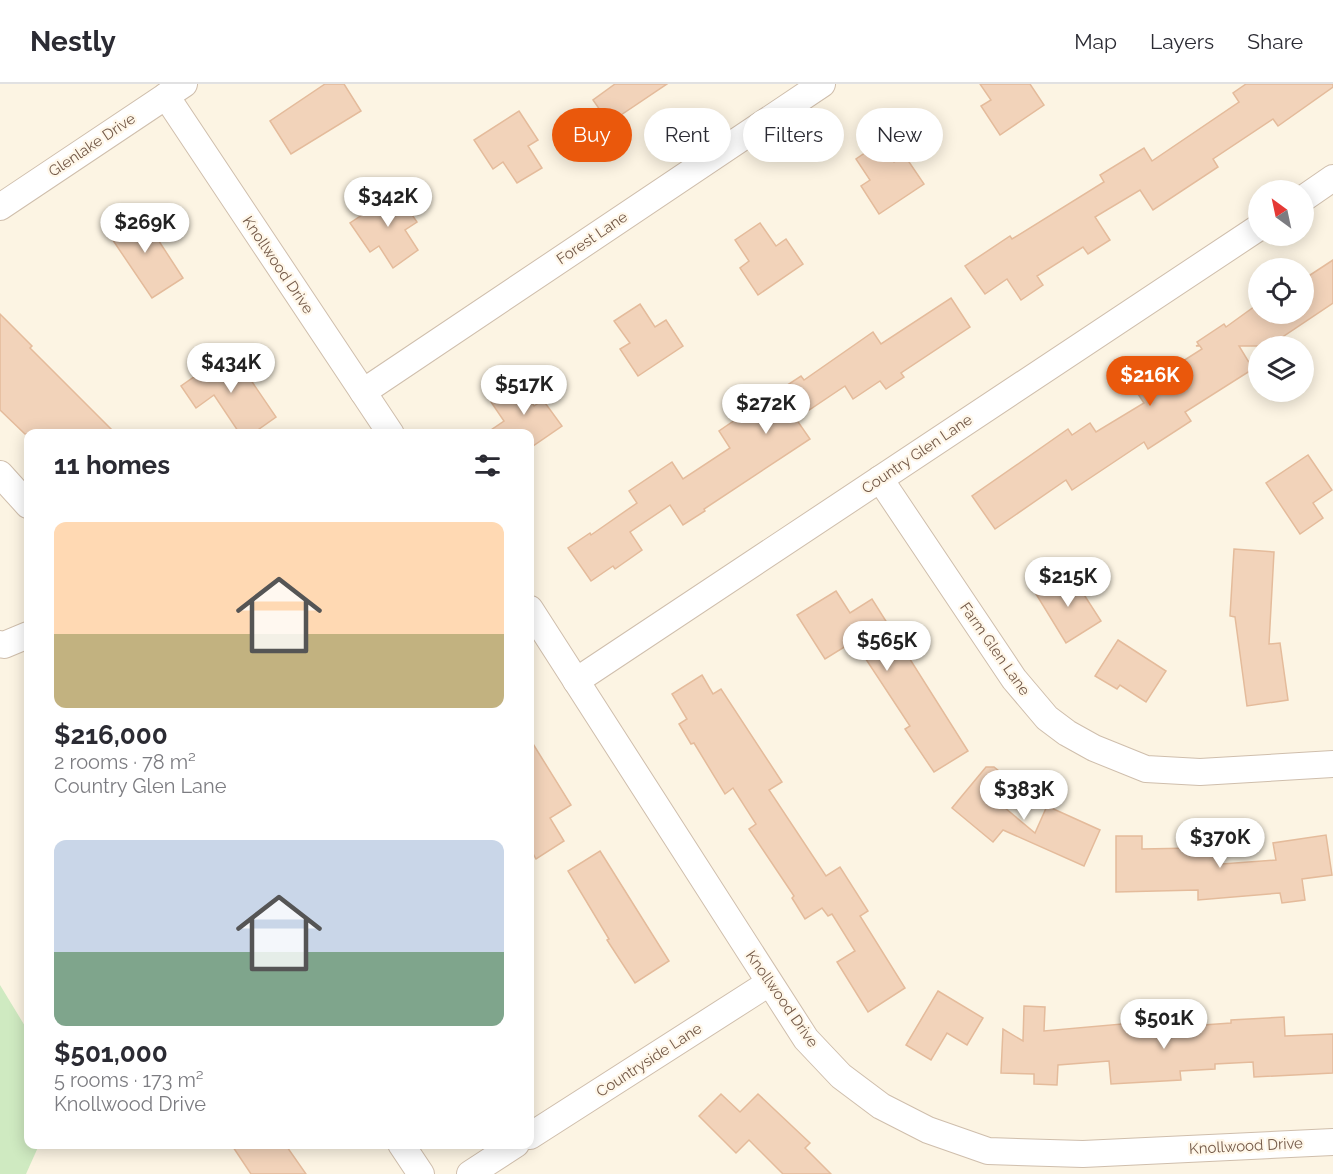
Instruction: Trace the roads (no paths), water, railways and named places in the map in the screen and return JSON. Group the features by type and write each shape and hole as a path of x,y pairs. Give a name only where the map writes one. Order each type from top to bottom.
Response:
{"street":[{"name":"Forest Lane","path":"363,392 822,84"},
{"name":"Knollwood Drive","path":"175,90 388,429"},
{"name":"Glenlake Drive","path":"0,207 175,90"},
{"path":"1314,191 1333,178"},
{"name":"Country Glen Lane","path":"576,681 1248,235"},
{"path":"0,474 24,501"},
{"name":"Farm Glen Lane","path":"880,479 1014,679 1047,718 1067,733 1094,748 1146,769 1200,772 1333,764"},
{"name":"Knollwood Drive","path":"534,615 806,1038 849,1082 881,1106 904,1119 988,1151 1083,1154 1333,1142"},
{"path":"2,644 24,636"},
{"name":"Countryside Lane","path":"534,1133 769,983"},
{"path":"405,1149 420,1174"},
{"path":"470,1174 508,1149"}]}
